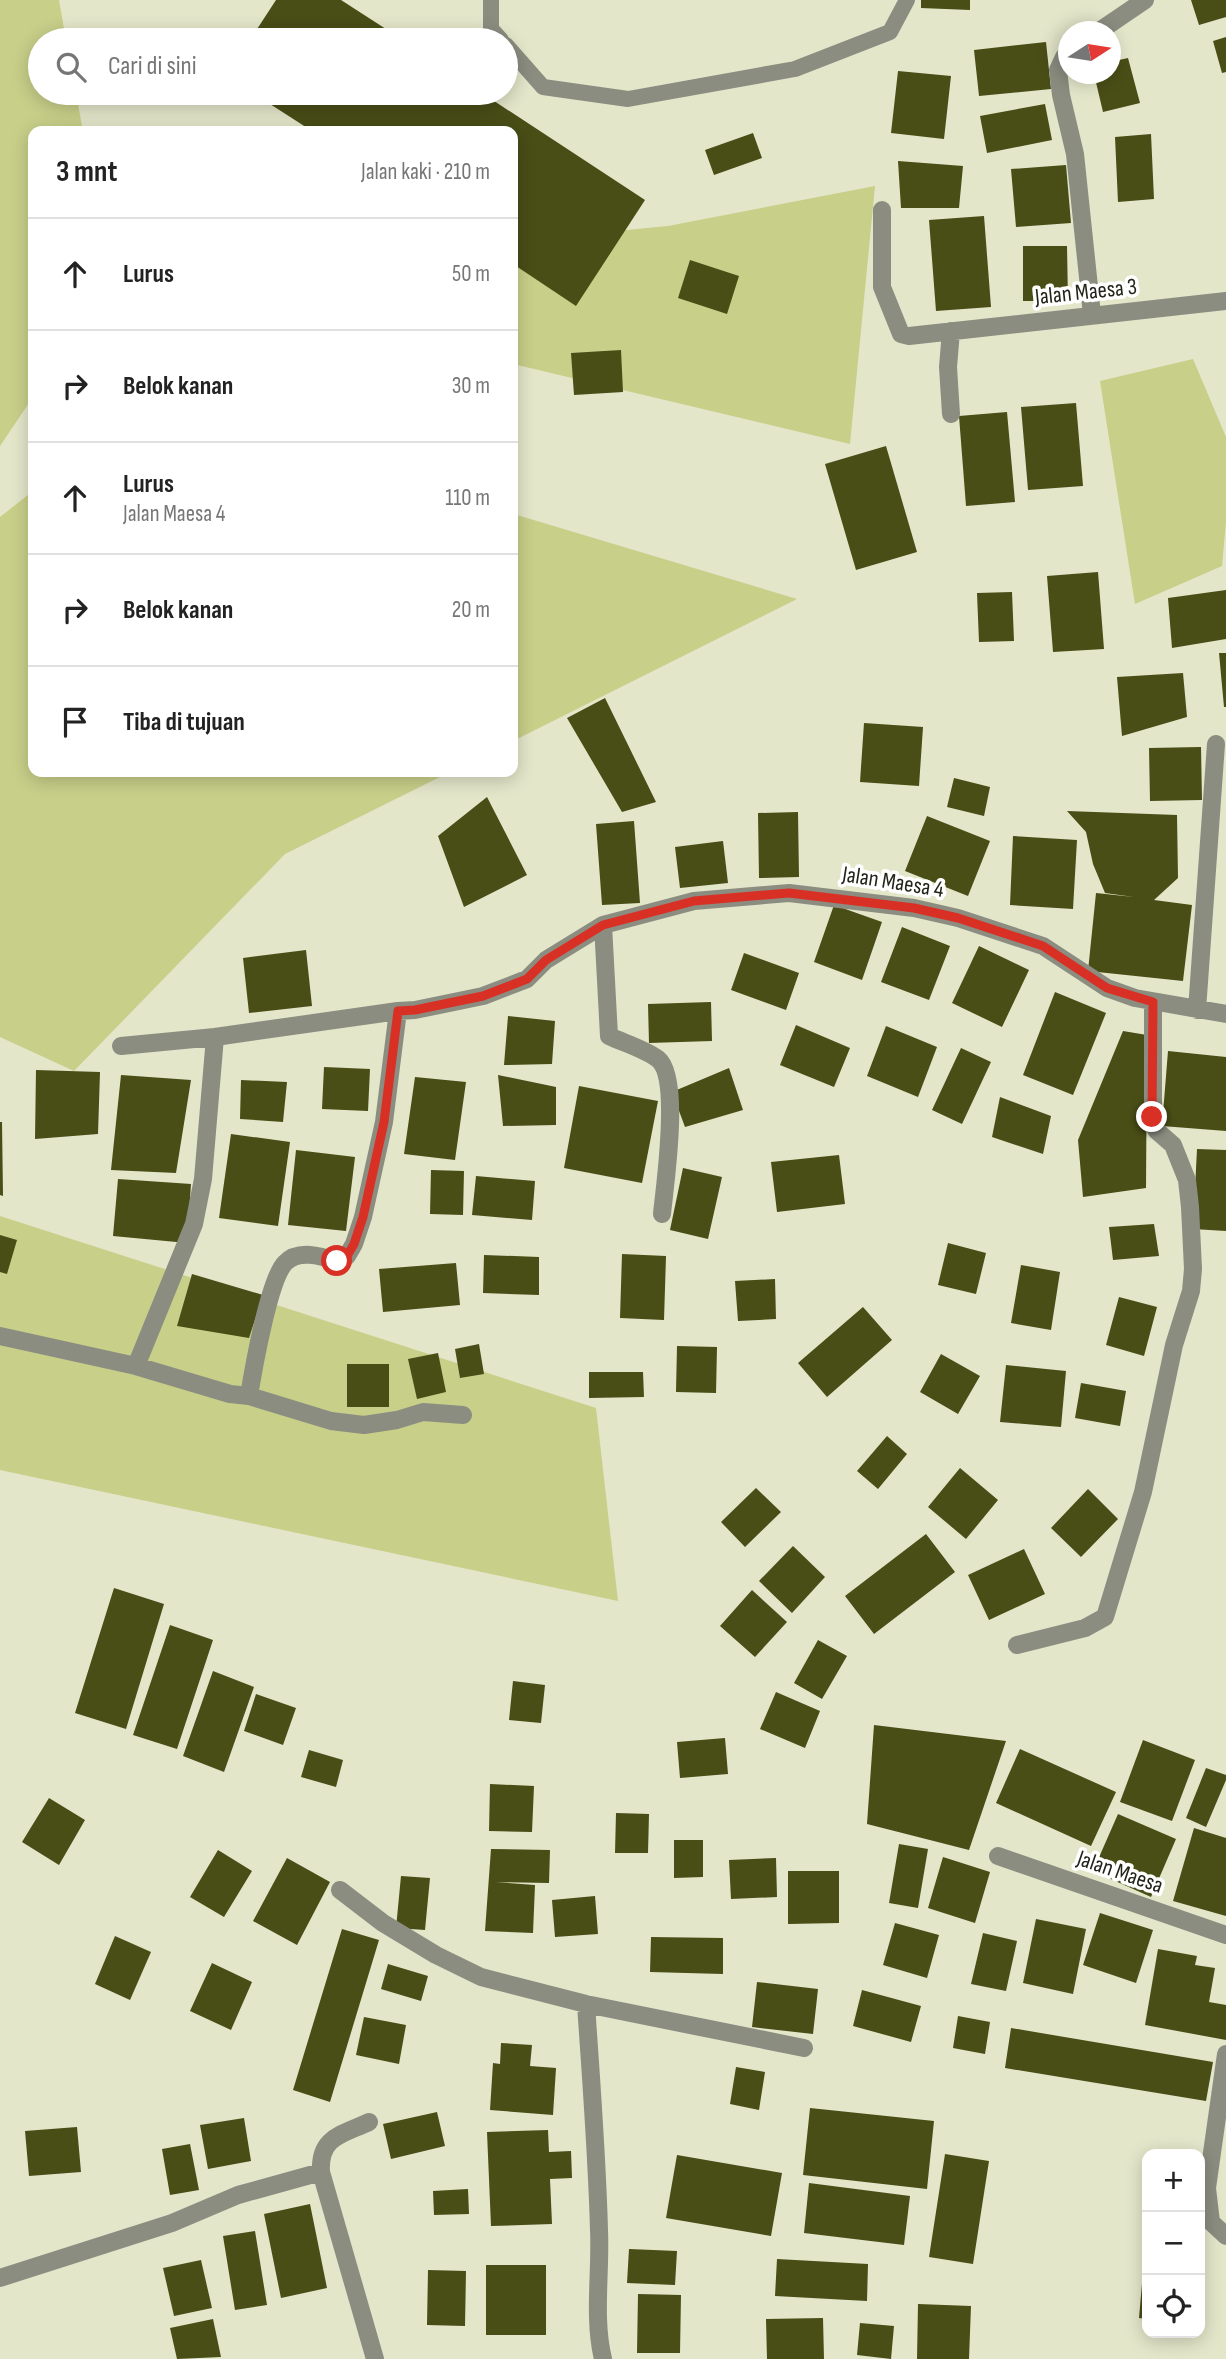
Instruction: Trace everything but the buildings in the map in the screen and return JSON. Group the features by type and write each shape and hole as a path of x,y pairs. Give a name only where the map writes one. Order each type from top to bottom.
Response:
{"street":[{"path":"1114,21 1145,0"},
{"path":"1060,84 1075,154 1093,315"},
{"name":"Jalan Maesa 3","path":"882,210 882,287 901,334 909,336 1226,301"},
{"path":"951,331 948,367 951,414"},
{"path":"1197,1010 1216,744"},
{"name":"Jalan Maesa 4","path":"121,1046 215,1037 415,1010 483,996 527,979 546,960 603,925 694,901 789,893 876,902 958,918 1043,946 1107,988 1153,1002 1226,1014"},
{"path":"603,925 609,1035 657,1059 667,1070 670,1105 662,1214"},
{"path":"1017,1645 1085,1628 1105,1616 1143,1492 1174,1345 1191,1291 1192,1234 1187,1180 1173,1145 1153,1124 1153,1002"},
{"path":"249,1396 255,1356 276,1280 285,1263 299,1256 314,1254 337,1261 347,1256 354,1244 363,1217 384,1122 398,1011"},
{"path":"136,1366 194,1224 203,1179 215,1037"},
{"path":"0,1336 136,1366 230,1394 249,1396 331,1422 365,1424 397,1420 423,1412 463,1415"},
{"name":"Jalan Maesa","path":"998,1856 1226,1935"},
{"path":"340,1890 383,1923 436,1955 481,1977 586,2004 804,2049"},
{"path":"586,2004 600,2232 598,2315 603,2359"},
{"path":"1226,2054 1207,2188 1211,2222 1226,2236"},
{"path":"369,2122 328,2141 320,2156 321,2172 375,2359"},
{"path":"0,2278 172,2223 238,2194 321,2172"}],"lane":[{"path":"491,0 491,28"},
{"path":"518,59 543,87 628,99 795,69 890,32 907,0"}],"green space":[{"path":"0,0 59,0 64,28 28,28 28,105 78,105 82,126 28,126 28,404 0,446"},
{"path":"875,186 850,444 518,365 518,241 668,226"},
{"path":"1193,359 1226,437 1226,522 1222,566 1135,604 1100,381"},
{"path":"28,495 28,777 440,777 285,854 74,1071 0,1037 0,517"},
{"path":"518,515 797,599 518,738"},
{"path":"0,1216 596,1408 618,1601 0,1470"}],"route":[{"path":"337,1261 347,1256 363,1217 384,1122 398,1011 483,996 527,979 546,960 603,925 694,901 789,893 850,899 914,908 958,918 1043,946 1107,988 1153,1002 1152,1117"}]}
